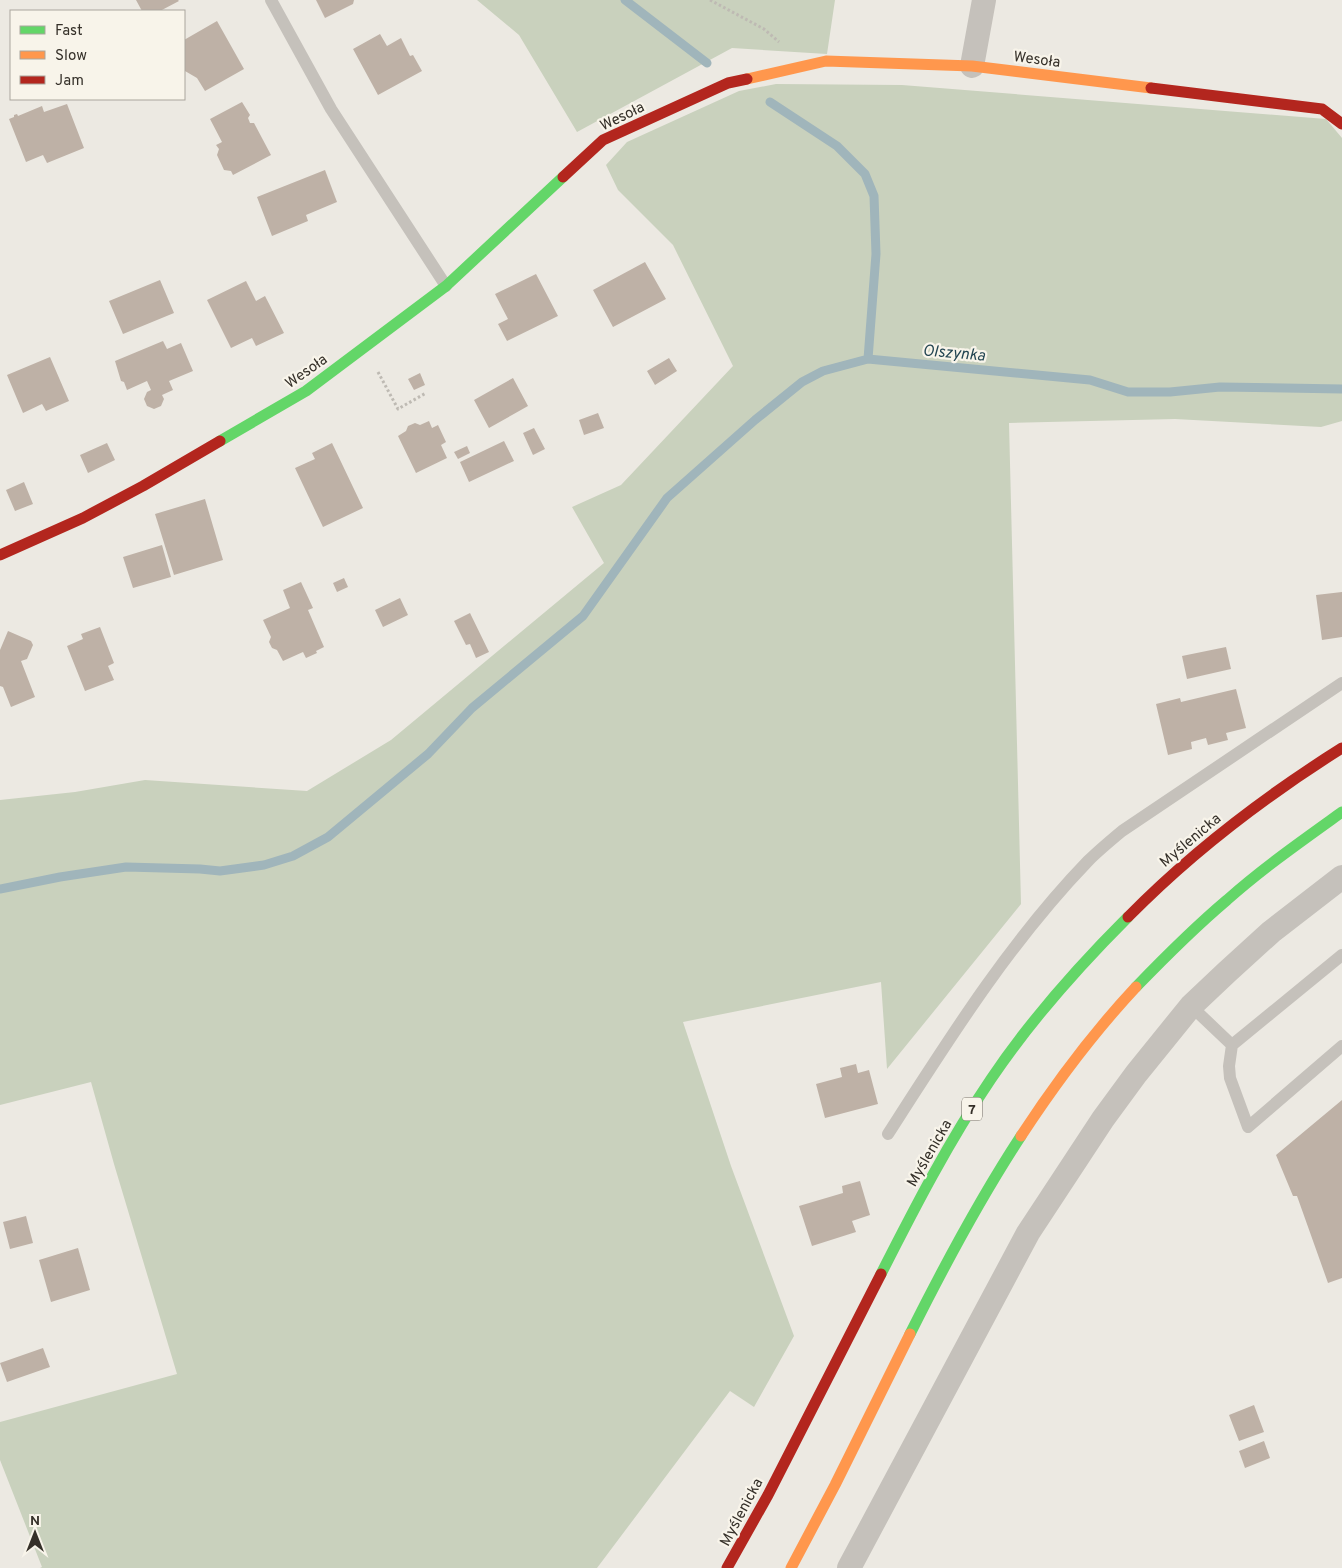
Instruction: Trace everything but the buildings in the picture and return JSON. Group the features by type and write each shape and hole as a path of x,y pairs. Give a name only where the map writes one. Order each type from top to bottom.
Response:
{"main road":[{"name":"Wesoła","path":"0,555 82,518 158,477 306,391 446,286 603,140 728,83 826,61 972,66 1322,109 1342,124"},
{"name":"Myślenicka","path":"727,1568 768,1495 920,1196 992,1078 1012,1050 1063,986 1112,933 1162,884 1243,816 1316,764 1342,748"},
{"path":"791,1568 822,1511 962,1233 993,1180 1052,1088 1119,1004 1193,929 1231,894 1275,859 1342,812"}],"street":[{"path":"972,66 984,0"},
{"path":"849,1568 1028,1233 1103,1119 1136,1074 1192,1006 1271,932 1342,876"}],"lane":[{"path":"271,0 331,109 446,286"},
{"path":"888,1134 992,976 1029,928 1089,860 1122,831 1342,683"},
{"path":"1342,955 1232,1045 1229,1066 1230,1078 1248,1127 1342,1046"},
{"path":"1192,1006 1232,1045"}],"path":[{"path":"710,0 764,29 789,51 794,68"},
{"path":"365,347 398,409 426,393"}],"green space":[{"path":"477,0 835,0 827,54 732,48 577,132 519,35"},
{"path":"776,84 902,85 1326,119 1342,138 1342,421 1321,427 1175,419 1009,423 1021,904 887,1069 881,982 683,1022 731,1166 794,1336 754,1407 730,1391 597,1568 40,1568 42,1567 0,1460 0,1422 177,1374 91,1082 0,1105 0,800 75,792 145,780 307,791 391,740 604,563 572,507 621,485 733,366 673,245 618,190 606,165 627,142 739,91"}],"waterway":[{"name":"Olszynka","path":"625,0 707,63"},
{"name":"Olszynka","path":"770,102 837,146 865,174 874,196 876,254 868,359"},
{"path":"0,889 60,877 126,867 220,871 264,865 293,856 328,837 428,754 472,708 583,616 667,498 755,420 802,382 823,371 868,359 1090,380 1128,392 1170,392 1220,387 1342,389"}],"traffic: fast":[{"path":"220,441 306,391 446,286 563,177"},
{"path":"1136,987 1215,910 1283,854 1342,812"},
{"path":"881,1274 947,1150 1006,1057 1055,995 1128,917"},
{"path":"910,1334 991,1184 1021,1136"}],"traffic: slow":[{"path":"747,79 826,61 972,66 1151,88"},
{"path":"1021,1136 1075,1059 1136,987"},
{"path":"791,1568 835,1485 910,1334"}],"traffic: jam":[{"path":"563,177 603,140 728,83 747,79"},
{"path":"1151,88 1322,109 1342,124"},
{"path":"0,555 83,518 143,486 220,441"},
{"path":"1128,917 1177,870 1230,826 1342,748"},
{"path":"727,1568 768,1495 881,1274"}]}
